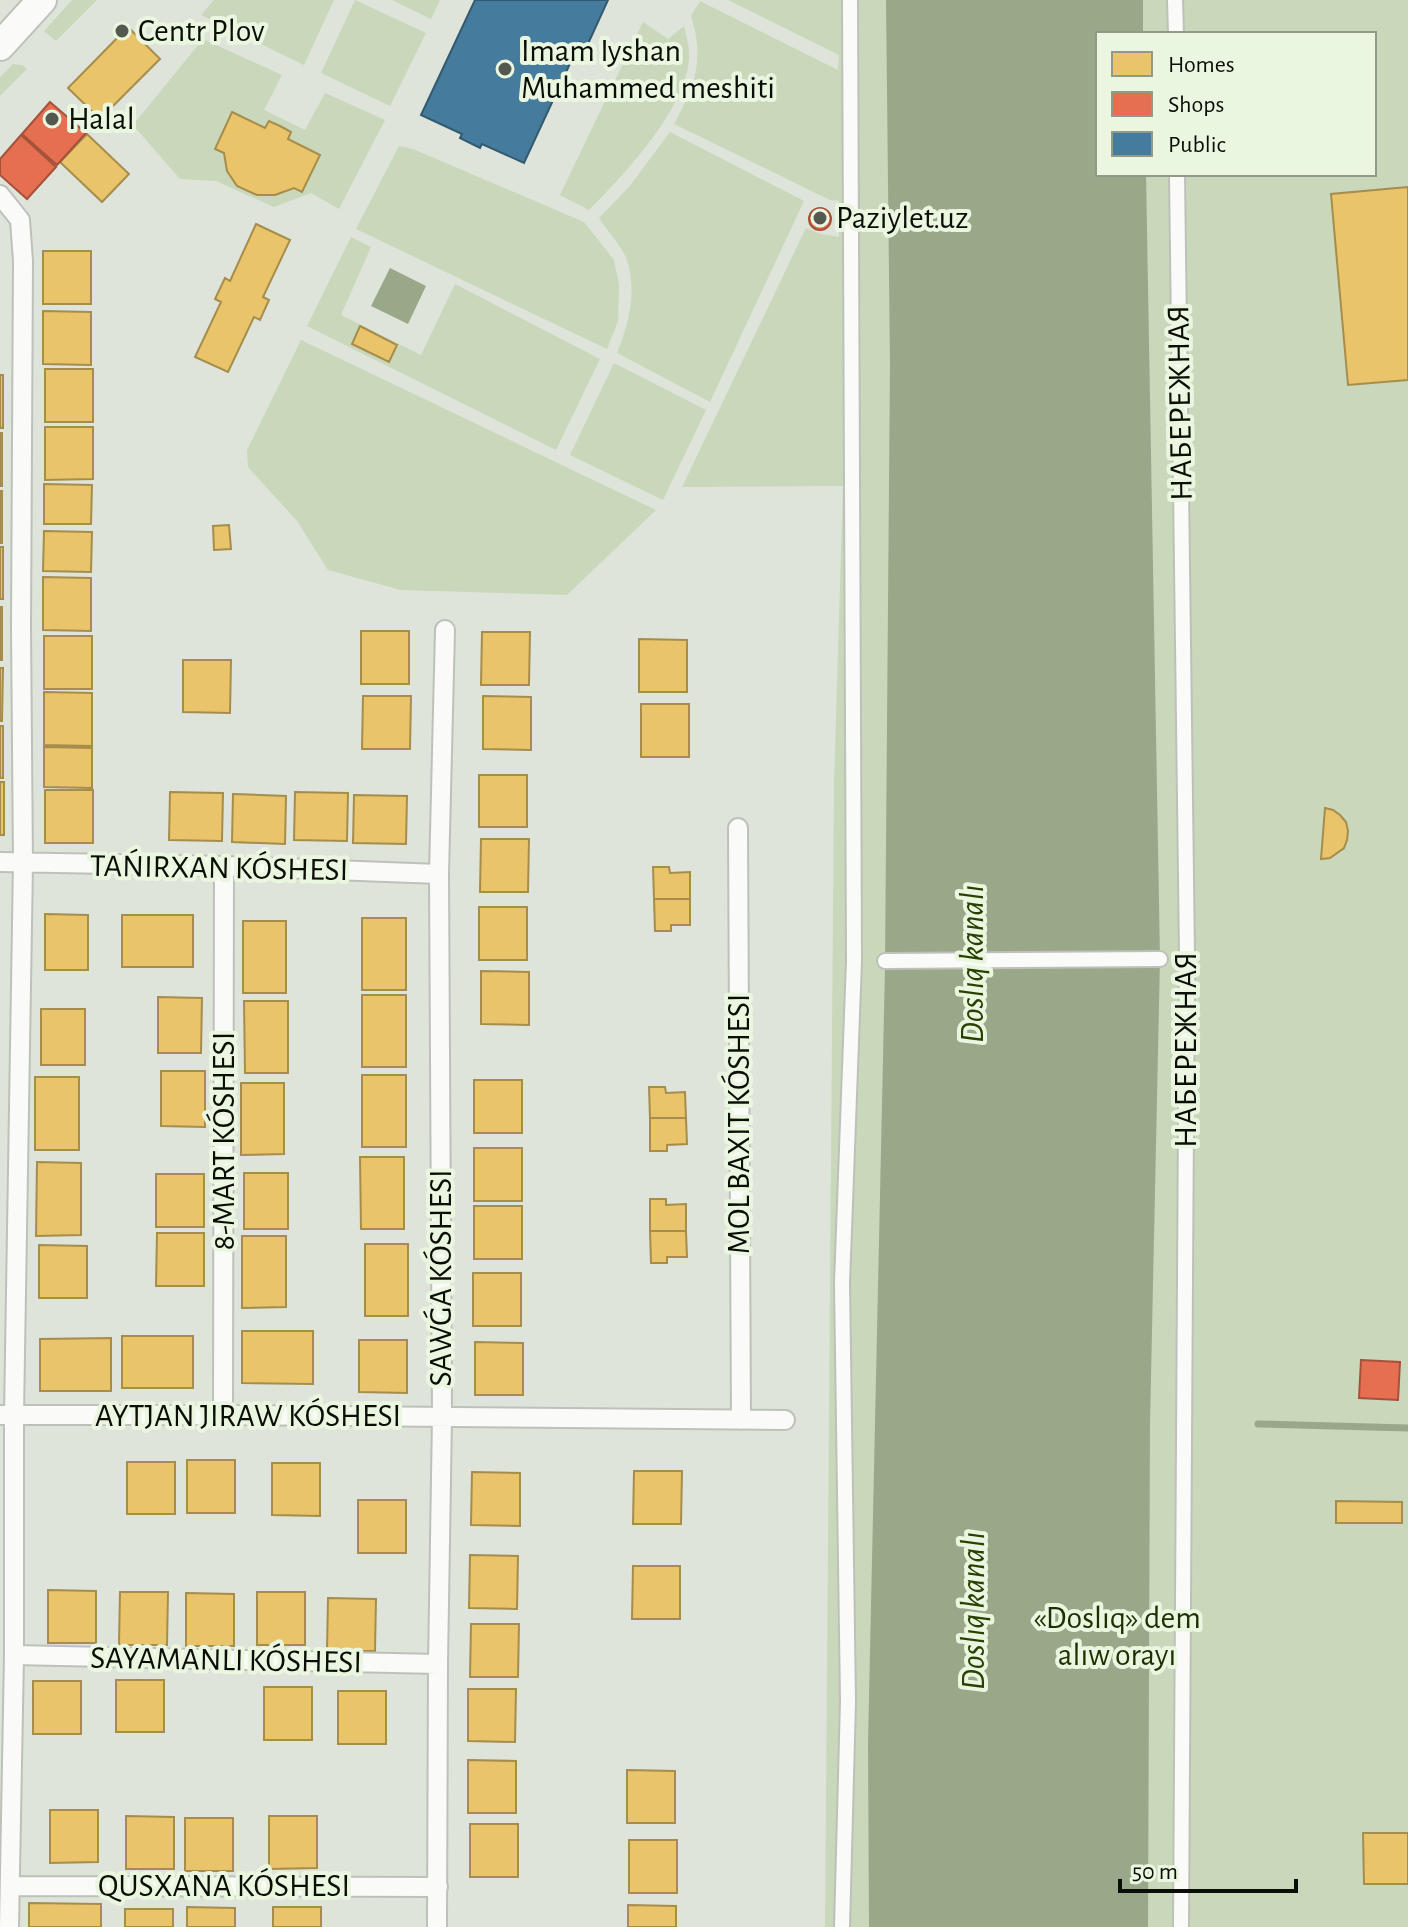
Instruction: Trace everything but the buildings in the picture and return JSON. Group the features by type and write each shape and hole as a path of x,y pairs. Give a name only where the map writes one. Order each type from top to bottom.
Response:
{"main road":[{"path":"0,46 42,0"}],"street":[{"path":"842,1927 848,1701 842,1283 854,961 850,0"},
{"path":"1175,0 1176,32"},
{"name":"НАБЕРЕЖНАЯ","path":"1177,176 1187,956 1181,1927"},
{"path":"0,195 20,220 23,261 23,863 7,1415 14,1655 9,1927"},
{"name":"SAWǴA KÓSHESI","path":"437,1927 442,1417 439,874 445,630"},
{"path":"738,828 741,1420"},
{"name":"TAŃIRXAN KÓSHESI","path":"0,862 439,874"},
{"name":"8-MART KÓSHESI","path":"223,1415 224,866"},
{"path":"885,961 1160,959"},
{"path":"7,1415 785,1420"},
{"path":"14,1655 438,1664"},
{"name":"QUSXANA KÓSHESI","path":"10,1886 438,1887"}],"green space":[{"path":"72,0 97,0 56,41 44,31"},
{"path":"214,0 334,0 304,65 201,15"},
{"path":"355,0 426,33 390,106 321,73"},
{"path":"392,0 440,0 431,19"},
{"name":"«Doslıq» dem alıw orayı","path":"728,0 1408,0 1408,1927 825,1927 834,784 843,486 682,487 806,228 839,237 839,201 830,200 674,124 696,72 697,46 691,16 700,1 838,70 839,55"},
{"path":"643,22 668,39 684,26 689,53 686,77 678,97 651,140 589,210 560,195"},
{"path":"203,39 282,75 264,110 305,130 325,93 385,120 339,209 311,193 274,207 216,181 180,179 133,125"},
{"path":"13,64 27,69 0,96 0,77"},
{"path":"670,132 804,201 710,402 617,353 630,307 630,272 622,249 599,218 629,187"},
{"path":"399,146 413,149 584,222 614,260 619,285 618,321 607,349 356,229"},
{"path":"351,237 371,247 341,315 421,355 455,284 600,359 556,450 307,326"},
{"path":"301,340 656,510 567,595 401,590 328,570 297,521 248,467 247,450"},
{"path":"614,363 706,410 663,500 570,455"}],"water":[{"name":"Doslıq kanalı","path":"886,0 1143,0 1143,32 1096,32 1096,176 1146,176 1160,959 1150,1423 1148,1927 869,1927 868,1743 885,967 890,365"},
{"path":"390,268 426,286 408,324 371,306"}],"waterway":[{"path":"1258,1424 1408,1428"}],"place":[{"name":"Centr Plov","path":"122,31"},
{"name":"Imam Iyshan Muhammed meshiti","path":"505,69"},
{"name":"Halal","path":"52,119"},
{"name":"Paziylet.uz","path":"820,218"}]}
